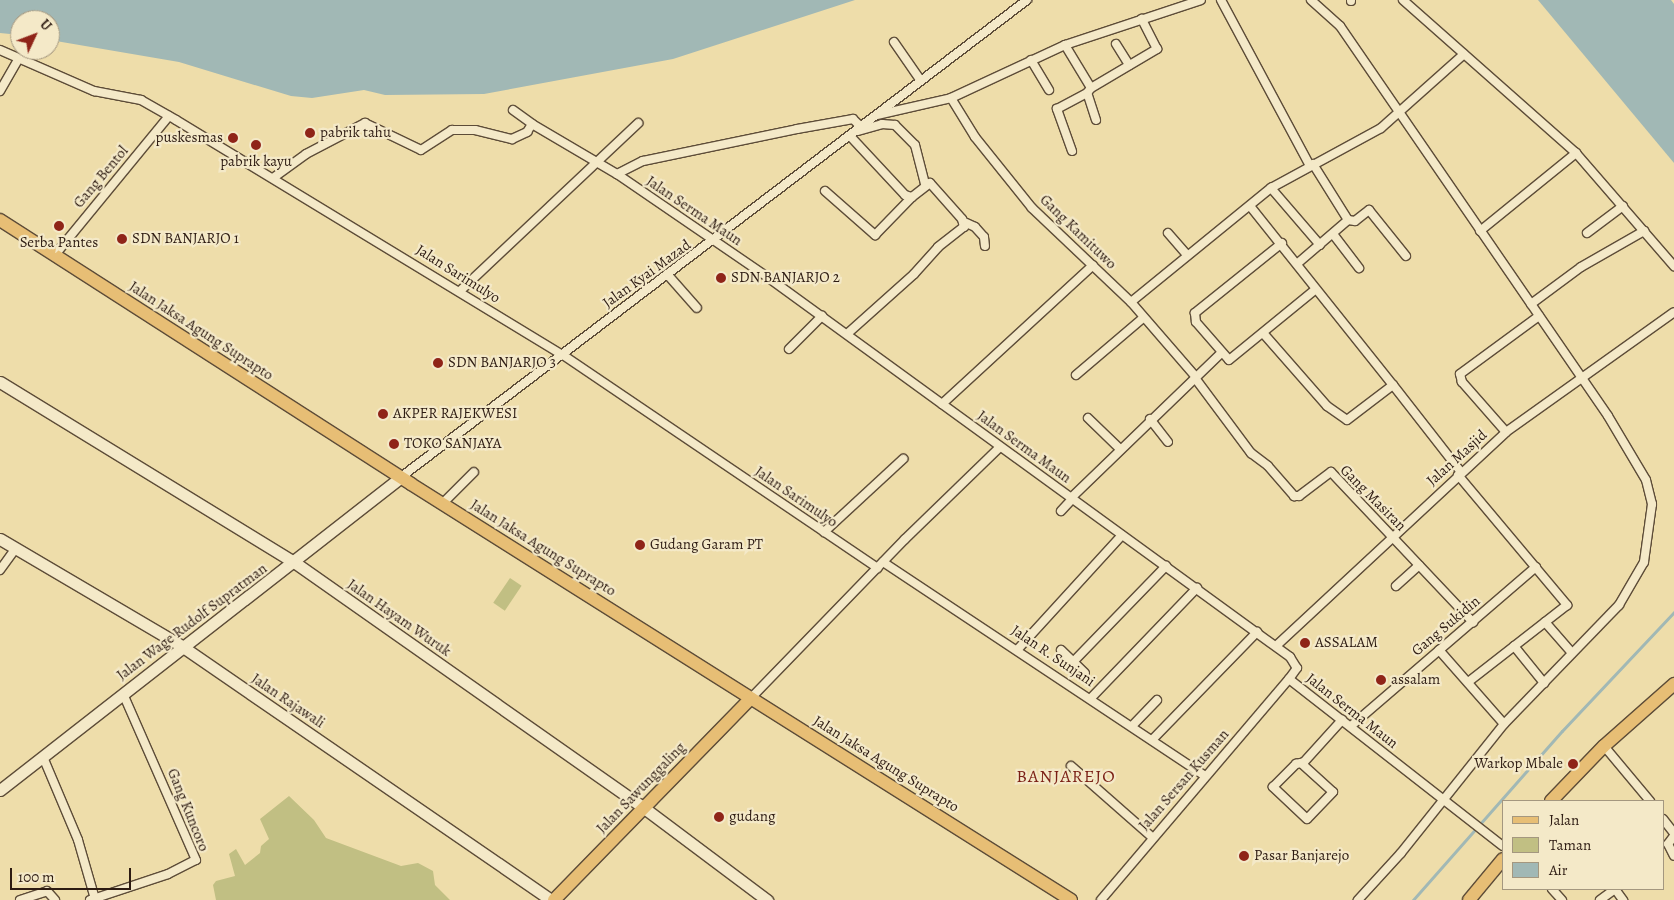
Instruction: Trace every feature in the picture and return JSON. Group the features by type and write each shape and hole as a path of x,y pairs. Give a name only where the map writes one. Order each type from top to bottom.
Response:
{"main road":[{"name":"Jalan Jaksa Agung Suprapto","path":"0,220 401,478 1071,900"},
{"name":"Jalan Hayam Wuruk","path":"0,382 294,562 644,808 766,900"},
{"name":"Jalan Wage Rudolf Supratman","path":"0,790 401,478"},
{"name":"Jalan Rajawali","path":"0,538 183,647 553,900"},
{"path":"1552,800 1604,746 1674,684"},
{"name":"Jalan Sawunggaling","path":"553,900 750,698"},
{"path":"1469,900 1502,859"}],"street":[{"name":"Jalan Kyai Mazad","path":"401,478 667,274 714,242 1026,0"},
{"path":"874,116 950,98 1065,45 1201,0"},
{"path":"1220,0 1312,165 1348,220 1355,221 1369,210 1406,256"},
{"path":"1311,0 1340,26 1582,378 1646,480 1652,504 1648,545 1638,575 1619,605 1504,724 1443,800 1358,900"},
{"path":"1403,0 1576,153 1674,266"},
{"path":"1072,151 1058,109 1157,49 1142,19"},
{"path":"894,42 921,80"},
{"path":"1116,44 1129,66"},
{"path":"1065,45 1089,90 1096,120"},
{"path":"1131,302 1186,254 1271,188 1381,128 1464,54"},
{"path":"0,91 18,60"},
{"name":"Jalan Sarimulyo","path":"23,60 94,92 141,100 169,116 563,355 824,532 880,565"},
{"path":"1031,60 1049,90"},
{"name":"Gang Kamituwo","path":"950,98 975,137 1032,208 1131,302 1195,377"},
{"name":"Jalan Serma Maun","path":"513,110 532,124 617,174 822,316 1071,499 1276,646 1296,664 1289,679 1502,845"},
{"name":"Gang Bentol","path":"54,256 169,116"},
{"path":"617,174 643,161 824,124 853,119 860,125 854,132"},
{"path":"460,291 638,123"},
{"path":"273,178 306,154 365,124 421,150 452,130 475,130 512,139 527,132 532,124"},
{"path":"854,132 882,124 895,125 915,145 925,184"},
{"path":"854,132 901,191 912,197"},
{"path":"1480,231 1576,153"},
{"path":"825,191 875,235 925,184"},
{"path":"925,184 935,187 964,222 975,227 984,237 985,246"},
{"path":"1271,188 1320,245"},
{"path":"1250,206 1298,263 1316,289 1393,385 1459,474 1567,605 1468,682"},
{"path":"1586,233 1623,206"},
{"path":"1298,263 1348,220"},
{"path":"846,334 914,274 938,247 964,227 964,222"},
{"path":"1531,304 1582,267 1644,231"},
{"path":"1168,233 1186,254"},
{"path":"1333,234 1360,268"},
{"path":"1282,243 1195,313 1196,322 1227,360 1232,359 1316,289"},
{"path":"942,404 1093,265"},
{"path":"667,274 697,308"},
{"name":"Jalan Masjid","path":"1276,646 1392,535 1506,432 1674,312"},
{"path":"789,349 822,316"},
{"path":"1506,432 1462,382 1460,374 1539,316"},
{"path":"1076,374 1143,318"},
{"path":"1263,333 1327,406 1347,420 1393,385"},
{"path":"1061,511 1119,448 1221,353"},
{"name":"Gang Masiran","path":"1195,377 1250,453 1268,466 1294,496 1299,496 1331,472 1473,622"},
{"path":"1088,418 1119,448"},
{"path":"1150,419 1168,442"},
{"path":"750,698 880,565 1000,447"},
{"path":"824,532 903,459"},
{"path":"442,504 474,472"},
{"path":"1018,649 1122,535"},
{"path":"0,570 16,548"},
{"name":"Jalan R. Sunjani","path":"880,565 1018,649 1205,776"},
{"path":"1396,586 1419,565"},
{"path":"1073,662 1166,566"},
{"name":"Gang Sukidin","path":"1351,726 1536,567"},
{"path":"1091,698 1197,588"},
{"path":"1545,622 1572,653"},
{"path":"1152,740 1256,632"},
{"path":"1514,646 1544,683"},
{"path":"1061,650 1085,672"},
{"path":"1439,650 1504,724"},
{"name":"Jalan Sersan Kusman","path":"1101,900 1289,679"},
{"name":"Gang Kuncoro","path":"92,899 168,874 196,860 123,694"},
{"path":"1132,726 1157,700"},
{"path":"1301,763 1333,792 1307,819 1273,788 1296,764 1301,763 1342,720"},
{"path":"1604,746 1649,800"},
{"path":"43,757 78,840 92,899"},
{"path":"1071,766 1153,838"},
{"path":"1664,820 1674,835 1668,844 1674,856"},
{"path":"1553,890 1562,900"},
{"path":"1600,900 1614,890"},
{"path":"20,900 47,892 55,900"}],"green space":[{"path":"510,578 522,586 505,611 493,603"},
{"path":"289,796 314,820 326,838 401,866 418,863 433,871 435,885 450,900 216,900 213,885 216,881 235,876 229,854 236,849 245,865 260,853 261,846 269,839 260,819"}],"water":[{"path":"0,0 855,0 673,59 484,94 385,95 364,90 312,98 291,96 179,62 60,42 60,10 10,10 10,34 0,33"},
{"path":"1538,0 1671,0 1674,4 1674,163"}],"waterway":[{"path":"1413,900 1562,731 1674,612"}],"place":[{"name":"pabrik tahu","path":"310,133"},
{"name":"puskesmas","path":"233,138"},
{"name":"pabrik kayu","path":"256,145"},
{"name":"Serba Pantes","path":"59,226"},
{"name":"SDN BANJARJO 1","path":"122,239"},
{"name":"SDN BANJARJO 2","path":"721,278"},
{"name":"SDN BANJARJO 3","path":"438,363"},
{"name":"AKPER RAJEKWESI","path":"383,414"},
{"name":"TOKO SANJAYA","path":"394,444"},
{"name":"Gudang Garam PT","path":"640,545"},
{"name":"ASSALAM","path":"1305,643"},
{"name":"assalam","path":"1381,680"},
{"name":"Warkop Mbale","path":"1573,764"},
{"name":"gudang","path":"719,817"},
{"name":"Pasar Banjarejo","path":"1244,856"}],"district":[{"name":"BANJAREJO","path":"1066,776"}]}
